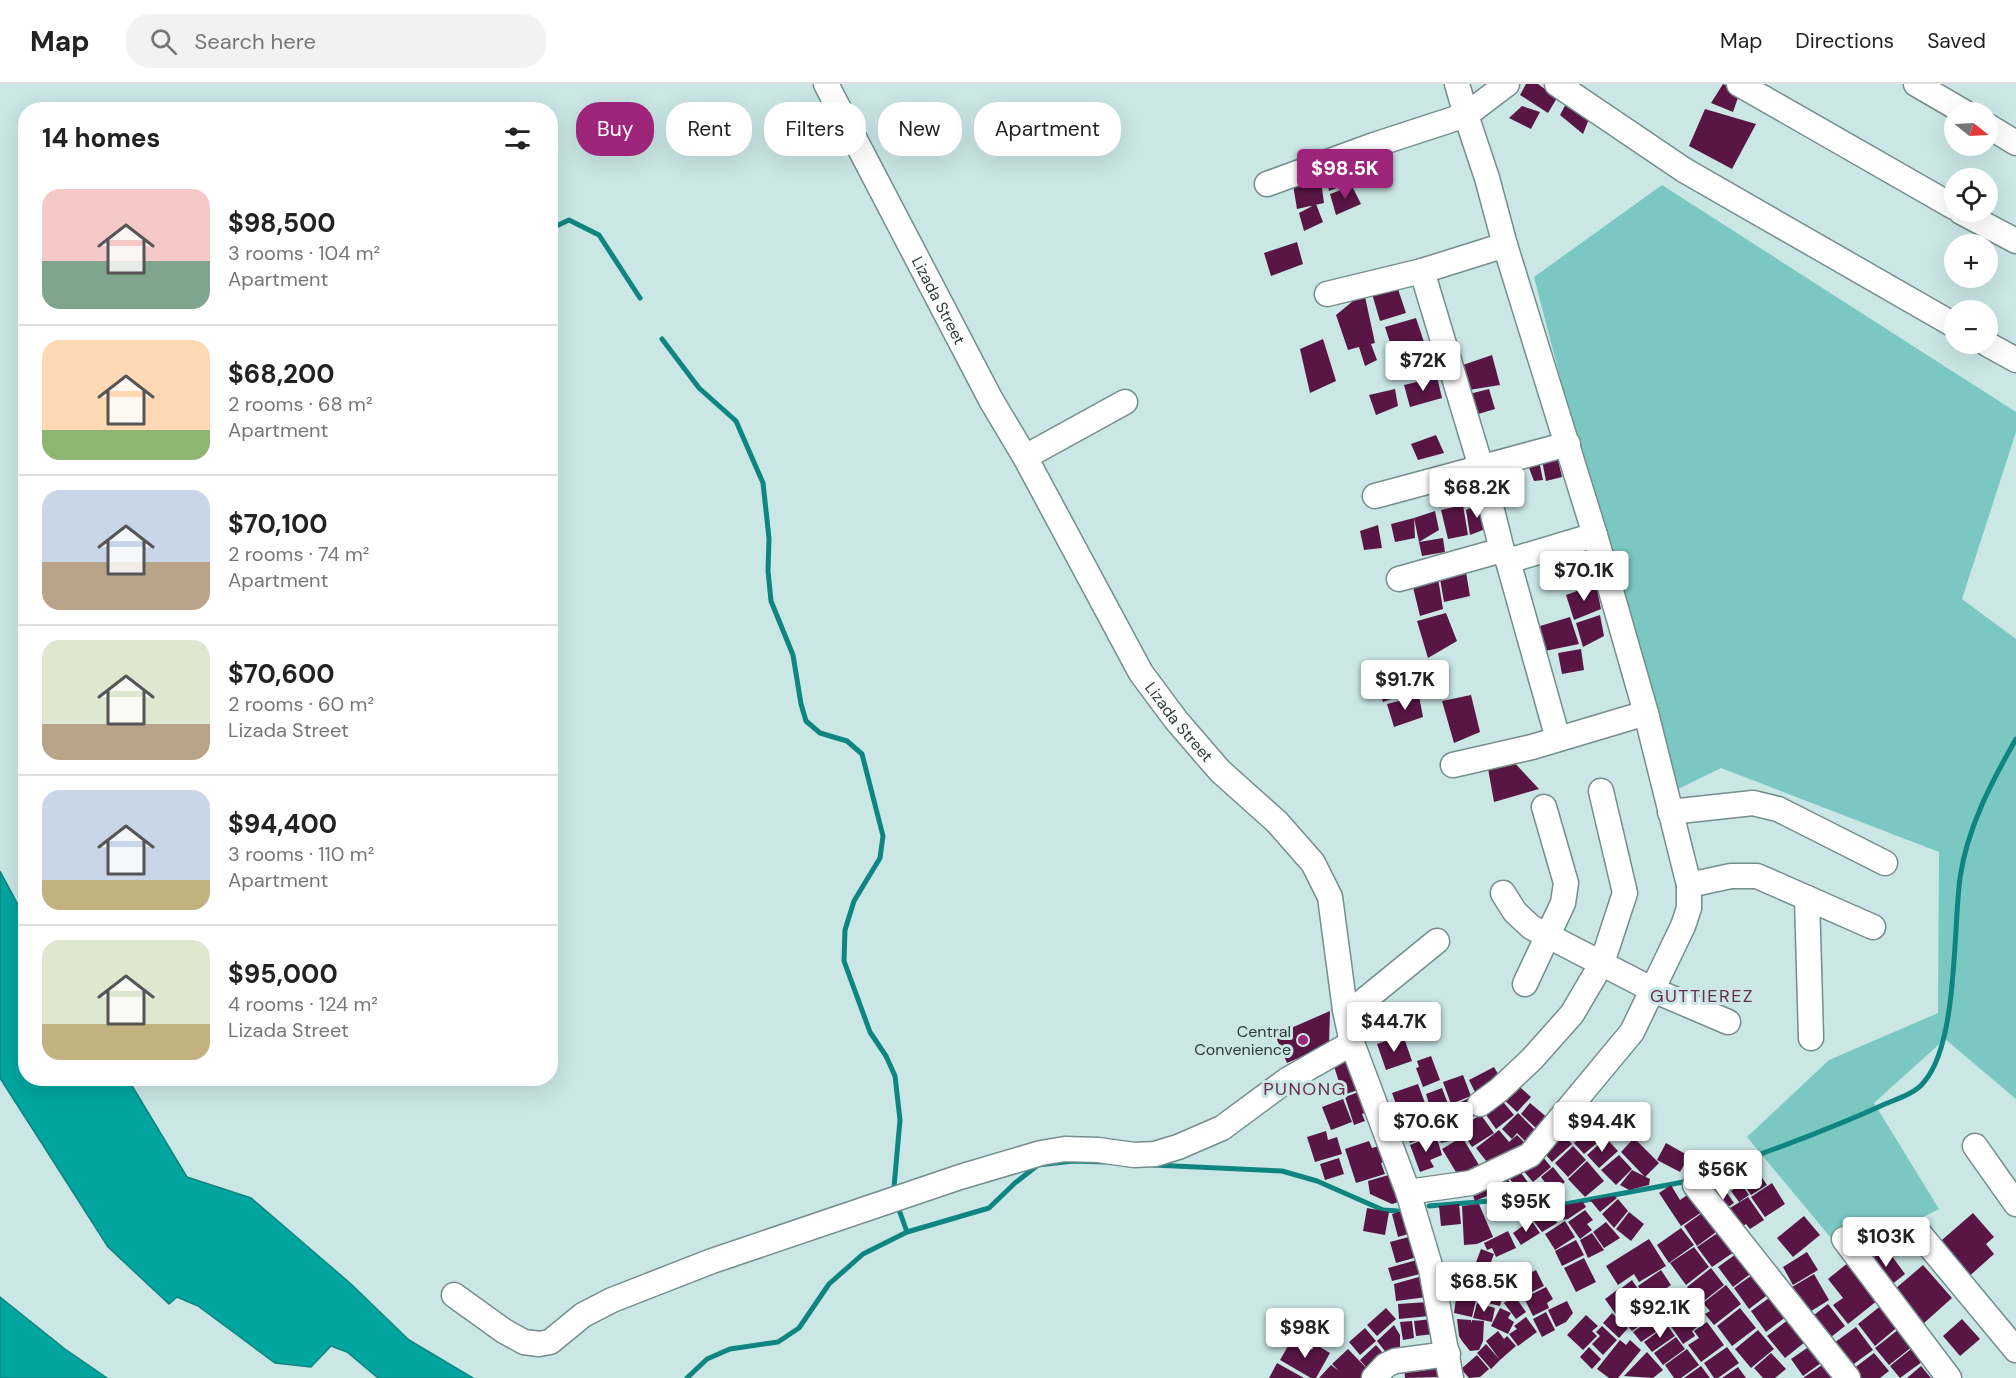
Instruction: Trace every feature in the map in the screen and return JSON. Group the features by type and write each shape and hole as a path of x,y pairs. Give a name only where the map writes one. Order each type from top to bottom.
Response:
{"street":[{"name":"Lizada Street","path":"826,84 991,400 1025,458 1141,673 1176,720 1220,771 1277,822 1313,863 1330,897 1345,1010 1352,1043 1408,1192 1431,1269 1449,1366"},
{"path":"1408,1192 1472,1183 1530,1155 1632,1032 1683,926 1689,908 1689,885 1646,713 1568,444 1457,84"},
{"path":"1267,184 1466,115 1507,84"},
{"path":"1557,84 1684,170 1944,319"},
{"path":"1739,84 1944,201"},
{"path":"1916,84 1947,102"},
{"path":"1998,132 2016,143"},
{"path":"1981,222 2016,241"},
{"path":"1327,294 1422,271 1505,245"},
{"path":"1422,271 1481,467 1558,739"},
{"path":"1998,350 2016,360"},
{"path":"1025,458 1125,402"},
{"path":"1375,496 1568,444"},
{"path":"1399,579 1595,535"},
{"path":"1453,765 1558,739 1646,713"},
{"path":"1480,1104 1499,1090 1532,1059 1572,1014 1602,963 1625,893 1601,791"},
{"path":"1670,812 1753,803 1778,809 1885,862"},
{"path":"1525,984 1563,903 1566,882 1544,807"},
{"path":"1689,885 1731,876 1757,876 1873,927"},
{"path":"1503,893 1515,912 1531,927 1548,937 1653,990 1728,1022"},
{"path":"1807,898 1811,1038"},
{"path":"1345,1010 1361,1003 1437,941"},
{"path":"454,1295 504,1331 524,1342 539,1344 550,1341 583,1315 645,1287 712,1261 960,1177 1041,1153 1065,1149 1098,1150 1134,1155 1155,1154 1178,1148 1222,1128 1287,1080 1352,1043"},
{"path":"1974,1146 2016,1204"},
{"path":"1695,1185 1848,1378"},
{"path":"1918,1232 2016,1350"},
{"path":"1844,1239 1949,1378"},
{"path":"1374,1378 1386,1365 1395,1361 1449,1366"}],"shaded area":[{"path":"1662,185 2016,412 2016,432 1962,599 2016,639 2016,1099 1945,1039 1874,1103 1939,1209 1846,1256 1747,1137 1829,1060 1938,1013 1939,852 1721,768 1668,794 1534,277"},
{"path":"0,871 18,905 18,1086 132,1086 187,1177 251,1198 351,1284 409,1340 473,1378 378,1378 347,1352 331,1346 311,1367 275,1363 198,1306 177,1297 169,1304 108,1247 0,1078"},
{"path":"0,1297 65,1349 107,1378 0,1378"}],"building":[{"path":"1526,84 1538,84 1557,98 1548,113 1520,95"},
{"path":"1723,84 1740,92 1733,112 1711,103"},
{"path":"1569,98 1591,114 1583,134 1560,115"},
{"path":"1522,106 1540,112 1531,129 1509,118"},
{"path":"1705,109 1756,124 1732,169 1689,146"},
{"path":"1346,166 1352,182 1329,191 1325,170"},
{"path":"1320,173 1324,203 1297,209 1292,179"},
{"path":"1352,186 1361,204 1336,215 1330,194"},
{"path":"1316,204 1323,222 1304,231 1299,213"},
{"path":"1297,242 1303,264 1271,276 1264,253"},
{"path":"1395,280 1406,313 1380,321 1370,287"},
{"path":"1364,292 1375,343 1371,344 1377,360 1365,366 1359,347 1348,350 1336,315"},
{"path":"1416,318 1426,348 1395,358 1385,327"},
{"path":"1323,339 1336,381 1310,393 1300,349"},
{"path":"1492,355 1500,385 1469,390 1460,366"},
{"path":"1437,377 1442,398 1410,407 1404,385"},
{"path":"1395,389 1398,406 1376,415 1369,395"},
{"path":"1489,389 1495,409 1475,415 1469,394"},
{"path":"1436,435 1444,453 1418,460 1411,444"},
{"path":"1556,451 1562,477 1546,481 1541,455"},
{"path":"1538,456 1543,480 1534,481 1526,460"},
{"path":"1476,480 1477,495 1458,500 1454,481"},
{"path":"1486,502 1488,528 1470,535 1466,510"},
{"path":"1463,505 1468,535 1448,539 1441,510"},
{"path":"1435,511 1439,530 1419,542 1414,518"},
{"path":"1414,518 1415,538 1395,542 1391,524"},
{"path":"1378,525 1382,548 1364,550 1360,531"},
{"path":"1443,538 1445,552 1422,556 1419,542"},
{"path":"1437,572 1443,609 1420,616 1411,579"},
{"path":"1466,572 1470,596 1444,602 1439,573"},
{"path":"1596,584 1601,609 1574,620 1566,595"},
{"path":"1446,613 1457,641 1428,658 1417,621"},
{"path":"1600,615 1604,636 1583,647 1576,623"},
{"path":"1570,617 1579,644 1545,651 1540,626"},
{"path":"1581,649 1584,670 1562,674 1558,653"},
{"path":"1392,665 1412,665 1417,686 1400,693 1397,684 1400,696 1383,702 1375,678 1394,672"},
{"path":"1471,695 1480,732 1454,743 1442,701"},
{"path":"1419,696 1423,717 1394,727 1387,704"},
{"path":"1511,759 1539,789 1494,802 1487,763"},
{"name":"Central Convenience","path":"1330,1011 1329,1045 1287,1063 1275,1035"},
{"path":"1403,1035 1412,1061 1386,1070 1377,1044"},
{"path":"1356,1056 1367,1087 1343,1095 1333,1063"},
{"path":"1431,1056 1440,1080 1423,1087 1416,1068 1419,1067 1417,1061"},
{"path":"1494,1067 1504,1084 1478,1098 1469,1080"},
{"path":"1463,1075 1471,1096 1451,1104 1443,1082"},
{"path":"1513,1081 1531,1097 1517,1112 1499,1095"},
{"path":"1418,1084 1425,1103 1415,1106 1417,1112 1401,1118 1392,1093"},
{"path":"1442,1088 1457,1128 1449,1141 1441,1143 1426,1094"},
{"path":"1367,1089 1375,1109 1362,1114 1365,1121 1354,1125 1345,1097"},
{"path":"1475,1095 1476,1115 1462,1123 1453,1106"},
{"path":"1499,1097 1514,1115 1496,1129 1482,1109"},
{"path":"1343,1099 1352,1122 1331,1130 1322,1107"},
{"path":"1530,1103 1549,1119 1539,1131 1521,1114"},
{"path":"1426,1111 1434,1134 1410,1143 1402,1120"},
{"path":"1518,1113 1538,1133 1528,1144 1517,1133 1512,1139 1502,1129"},
{"path":"1481,1115 1494,1133 1472,1147 1459,1127"},
{"path":"1595,1125 1605,1136 1584,1154 1574,1143"},
{"path":"1499,1130 1509,1142 1517,1135 1527,1145 1494,1171 1476,1148"},
{"path":"1326,1131 1328,1140 1337,1137 1342,1154 1315,1162 1307,1137"},
{"path":"1560,1131 1572,1144 1552,1162 1541,1149"},
{"path":"1436,1135 1442,1155 1430,1160 1434,1167 1420,1172 1410,1145"},
{"path":"1462,1137 1479,1165 1459,1177 1442,1149"},
{"path":"1606,1138 1618,1151 1599,1168 1587,1155"},
{"path":"1634,1138 1659,1163 1645,1177 1621,1152"},
{"path":"1369,1141 1372,1148 1386,1144 1391,1160 1381,1163 1385,1174 1356,1183 1345,1149"},
{"path":"1666,1143 1689,1156 1680,1172 1657,1160"},
{"path":"1573,1146 1586,1160 1568,1177 1555,1163"},
{"path":"1539,1152 1551,1167 1533,1182 1520,1167"},
{"path":"1619,1155 1632,1169 1616,1185 1601,1170"},
{"path":"1339,1158 1344,1174 1325,1180 1320,1164"},
{"path":"1587,1161 1604,1181 1585,1197 1568,1179"},
{"path":"1517,1167 1529,1184 1519,1191 1506,1174"},
{"path":"1553,1167 1565,1182 1552,1192 1541,1177"},
{"path":"1756,1169 1767,1185 1751,1195 1740,1179"},
{"path":"1632,1170 1650,1179 1649,1185 1629,1190 1620,1185"},
{"path":"1399,1172 1408,1199 1392,1204 1370,1194 1368,1181"},
{"path":"1504,1173 1515,1191 1504,1198 1493,1179"},
{"path":"1486,1178 1492,1194 1475,1201 1469,1185"},
{"path":"1532,1183 1544,1195 1537,1201 1529,1201 1522,1191"},
{"path":"1772,1183 1785,1204 1765,1217 1751,1197"},
{"path":"1741,1184 1749,1195 1739,1202 1731,1191"},
{"path":"1671,1185 1680,1200 1696,1189 1708,1208 1681,1226 1659,1193"},
{"path":"1725,1190 1734,1203 1721,1212 1712,1198"},
{"path":"1614,1196 1617,1198 1600,1212 1590,1200"},
{"path":"1748,1197 1764,1220 1750,1229 1746,1224 1733,1233 1720,1214"},
{"path":"1618,1199 1628,1211 1614,1228 1602,1214"},
{"path":"1583,1202 1586,1207 1568,1219 1562,1220 1554,1207"},
{"path":"1459,1204 1461,1224 1441,1226 1439,1206"},
{"path":"1479,1204 1493,1237 1477,1244 1464,1245 1462,1206"},
{"path":"1367,1208 1389,1212 1385,1235 1363,1231"},
{"path":"1551,1208 1557,1223 1542,1232 1532,1219 1536,1216 1531,1209"},
{"path":"1709,1208 1723,1227 1697,1246 1684,1226"},
{"path":"1409,1209 1415,1232 1398,1237 1392,1214"},
{"path":"1585,1210 1593,1220 1587,1224 1592,1230 1580,1239 1568,1222"},
{"path":"1629,1212 1644,1224 1631,1241 1616,1229"},
{"path":"1973,1213 1994,1237 1986,1244 1994,1254 1965,1280 1935,1246"},
{"path":"1804,1216 1820,1235 1793,1257 1777,1238"},
{"path":"1531,1220 1540,1233 1521,1245 1513,1233"},
{"path":"1565,1221 1575,1237 1555,1250 1545,1234"},
{"path":"1606,1222 1620,1238 1604,1248 1593,1232"},
{"path":"1681,1228 1694,1245 1669,1263 1657,1245"},
{"path":"1725,1228 1740,1248 1712,1267 1697,1247"},
{"path":"1508,1231 1516,1248 1496,1257 1492,1248 1487,1250 1484,1243"},
{"path":"1592,1233 1604,1250 1588,1258 1580,1240"},
{"path":"1416,1235 1421,1256 1396,1263 1390,1242"},
{"path":"1649,1239 1666,1266 1639,1282 1634,1274 1618,1285 1606,1266"},
{"path":"1576,1240 1584,1255 1562,1266 1555,1251"},
{"path":"1694,1247 1709,1267 1686,1285 1670,1263"},
{"path":"1886,1248 1905,1274 1886,1289 1866,1263"},
{"path":"1481,1249 1494,1254 1484,1280 1466,1273 1469,1263 1475,1265"},
{"path":"1743,1249 1757,1269 1733,1287 1718,1267"},
{"path":"1807,1252 1818,1270 1793,1285 1783,1267"},
{"path":"1424,1258 1428,1272 1392,1281 1388,1268"},
{"path":"1584,1258 1596,1282 1576,1292 1564,1268"},
{"path":"1849,1262 1878,1300 1848,1324 1833,1305 1843,1298 1828,1279"},
{"path":"1923,1265 1952,1298 1924,1323 1895,1289"},
{"path":"1711,1268 1724,1285 1700,1304 1687,1287"},
{"path":"1489,1270 1496,1272 1491,1291 1483,1289"},
{"path":"1536,1270 1544,1286 1524,1296 1516,1281"},
{"path":"1661,1270 1671,1285 1648,1301 1638,1286"},
{"path":"1759,1270 1774,1290 1749,1309 1734,1288"},
{"path":"1453,1273 1479,1279 1477,1292 1450,1287"},
{"path":"1814,1274 1829,1300 1808,1313 1792,1287"},
{"path":"1426,1275 1427,1297 1396,1301 1394,1284"},
{"path":"1632,1280 1646,1301 1633,1310 1619,1290"},
{"path":"1726,1285 1741,1304 1714,1325 1705,1314 1710,1311 1703,1303"},
{"path":"1546,1287 1553,1299 1547,1303 1549,1308 1533,1316 1524,1298"},
{"path":"1493,1288 1504,1291 1500,1306 1488,1303"},
{"path":"1672,1288 1679,1298 1660,1311 1653,1301"},
{"path":"1617,1290 1631,1310 1619,1319 1605,1299"},
{"path":"1457,1291 1477,1295 1472,1317 1454,1313"},
{"path":"1776,1293 1791,1313 1766,1332 1751,1311"},
{"path":"1514,1295 1526,1312 1516,1319 1504,1303"},
{"path":"1680,1300 1687,1311 1680,1318 1689,1312 1698,1326 1692,1331 1695,1336 1683,1344 1662,1313"},
{"path":"1567,1301 1573,1313 1566,1322 1556,1327 1548,1310"},
{"path":"1651,1301 1658,1313 1632,1331 1623,1320"},
{"path":"1428,1302 1429,1316 1399,1319 1398,1304"},
{"path":"1477,1303 1495,1308 1492,1322 1473,1318"},
{"path":"1828,1304 1845,1326 1826,1341 1809,1319"},
{"path":"1883,1304 1900,1325 1875,1346 1858,1324"},
{"path":"1386,1308 1396,1319 1377,1336 1367,1325"},
{"path":"1500,1308 1511,1313 1508,1318 1514,1322 1508,1334 1491,1326"},
{"path":"1740,1308 1756,1328 1732,1346 1717,1326"},
{"path":"1546,1312 1555,1330 1542,1337 1533,1319"},
{"path":"1612,1313 1628,1328 1619,1338 1603,1323"},
{"path":"1659,1314 1666,1325 1641,1342 1633,1332"},
{"path":"1586,1315 1598,1326 1592,1331 1597,1336 1583,1350 1567,1335"},
{"path":"1793,1316 1810,1338 1785,1358 1767,1336"},
{"path":"1526,1317 1537,1332 1518,1346 1509,1334 1517,1329 1514,1326"},
{"path":"1432,1319 1434,1334 1416,1336 1414,1321"},
{"path":"1457,1319 1471,1320 1471,1323 1472,1320 1484,1321 1483,1341 1479,1350 1470,1351 1462,1341 1459,1336"},
{"path":"1962,1319 1980,1339 1960,1356 1943,1336"},
{"path":"1412,1321 1414,1338 1403,1340 1400,1322"},
{"path":"1707,1322 1724,1345 1701,1362 1688,1345 1699,1338 1694,1331"},
{"path":"1394,1325 1400,1335 1400,1352 1391,1359 1377,1341"},
{"path":"1667,1325 1675,1336 1652,1352 1644,1342"},
{"path":"1602,1326 1617,1340 1603,1355 1592,1344 1600,1336 1596,1332"},
{"path":"1856,1327 1873,1350 1851,1366 1834,1343"},
{"path":"1365,1328 1376,1341 1360,1355 1349,1342"},
{"path":"1899,1329 1913,1346 1889,1365 1875,1348"},
{"path":"1758,1330 1774,1349 1751,1368 1735,1349"},
{"path":"1498,1331 1504,1339 1507,1336 1516,1346 1500,1360 1486,1341"},
{"path":"1676,1337 1685,1349 1663,1365 1654,1353"},
{"path":"1292,1339 1312,1350 1315,1344 1330,1353 1316,1378 1311,1378 1280,1360"},
{"path":"1620,1340 1626,1345 1630,1340 1641,1350 1618,1378 1609,1378 1597,1369"},
{"path":"1486,1344 1500,1360 1491,1369 1477,1353"},
{"path":"1376,1345 1388,1359 1372,1374 1360,1360"},
{"path":"1916,1345 1926,1359 1900,1378 1890,1366"},
{"path":"1810,1346 1821,1363 1803,1376 1791,1359"},
{"path":"1589,1347 1601,1359 1592,1369 1580,1357"},
{"path":"1727,1347 1739,1363 1718,1378 1714,1378 1704,1363"},
{"path":"1348,1349 1374,1376 1372,1378 1319,1378 1331,1365 1339,1371 1332,1364"},
{"path":"1687,1349 1699,1365 1681,1378 1674,1378 1665,1365"},
{"path":"1647,1352 1663,1370 1653,1378 1624,1376"},
{"path":"1771,1353 1786,1369 1775,1378 1763,1378 1754,1368"},
{"path":"1874,1353 1889,1371 1880,1378 1860,1378 1853,1369"},
{"path":"1477,1355 1489,1369 1480,1377 1469,1378 1461,1369"},
{"path":"1436,1361 1438,1377 1405,1378 1404,1365"},
{"path":"1277,1363 1304,1378 1269,1378"},
{"path":"1825,1363 1836,1378 1803,1378"},
{"path":"1701,1366 1710,1378 1684,1378"},
{"path":"1921,1366 1931,1378 1907,1378"},
{"path":"1738,1367 1746,1378 1722,1378"}],"waterway":[{"path":"558,225 569,220 599,235 640,298"},
{"path":"662,339 699,388 736,421 763,483 769,538 768,571 771,601 793,655 806,721 820,733 847,741 862,754 883,836 880,858 854,901 845,930 844,961 870,1032 886,1056 895,1076 900,1120 894,1187"},
{"path":"1698,1177 1862,1114 1906,1095 1924,1082 1935,1064 1943,1041 1948,1014 1963,859 1974,823 2016,739"},
{"path":"687,1378 707,1359 730,1349 778,1342 799,1328 829,1284 863,1254 907,1232 989,1208 1038,1165 1073,1161 1105,1162"},
{"path":"1153,1165 1282,1171 1317,1181 1383,1210 1398,1211"},
{"path":"1429,1206 1502,1200 1538,1205 1560,1205 1689,1181"},
{"path":"898,1207 907,1232"}],"place":[{"name":"Central Convenience","path":"1303,1040"}],"district":[{"name":"GUTTIEREZ","path":"1702,996"},
{"name":"PUNONG","path":"1305,1089"}]}
